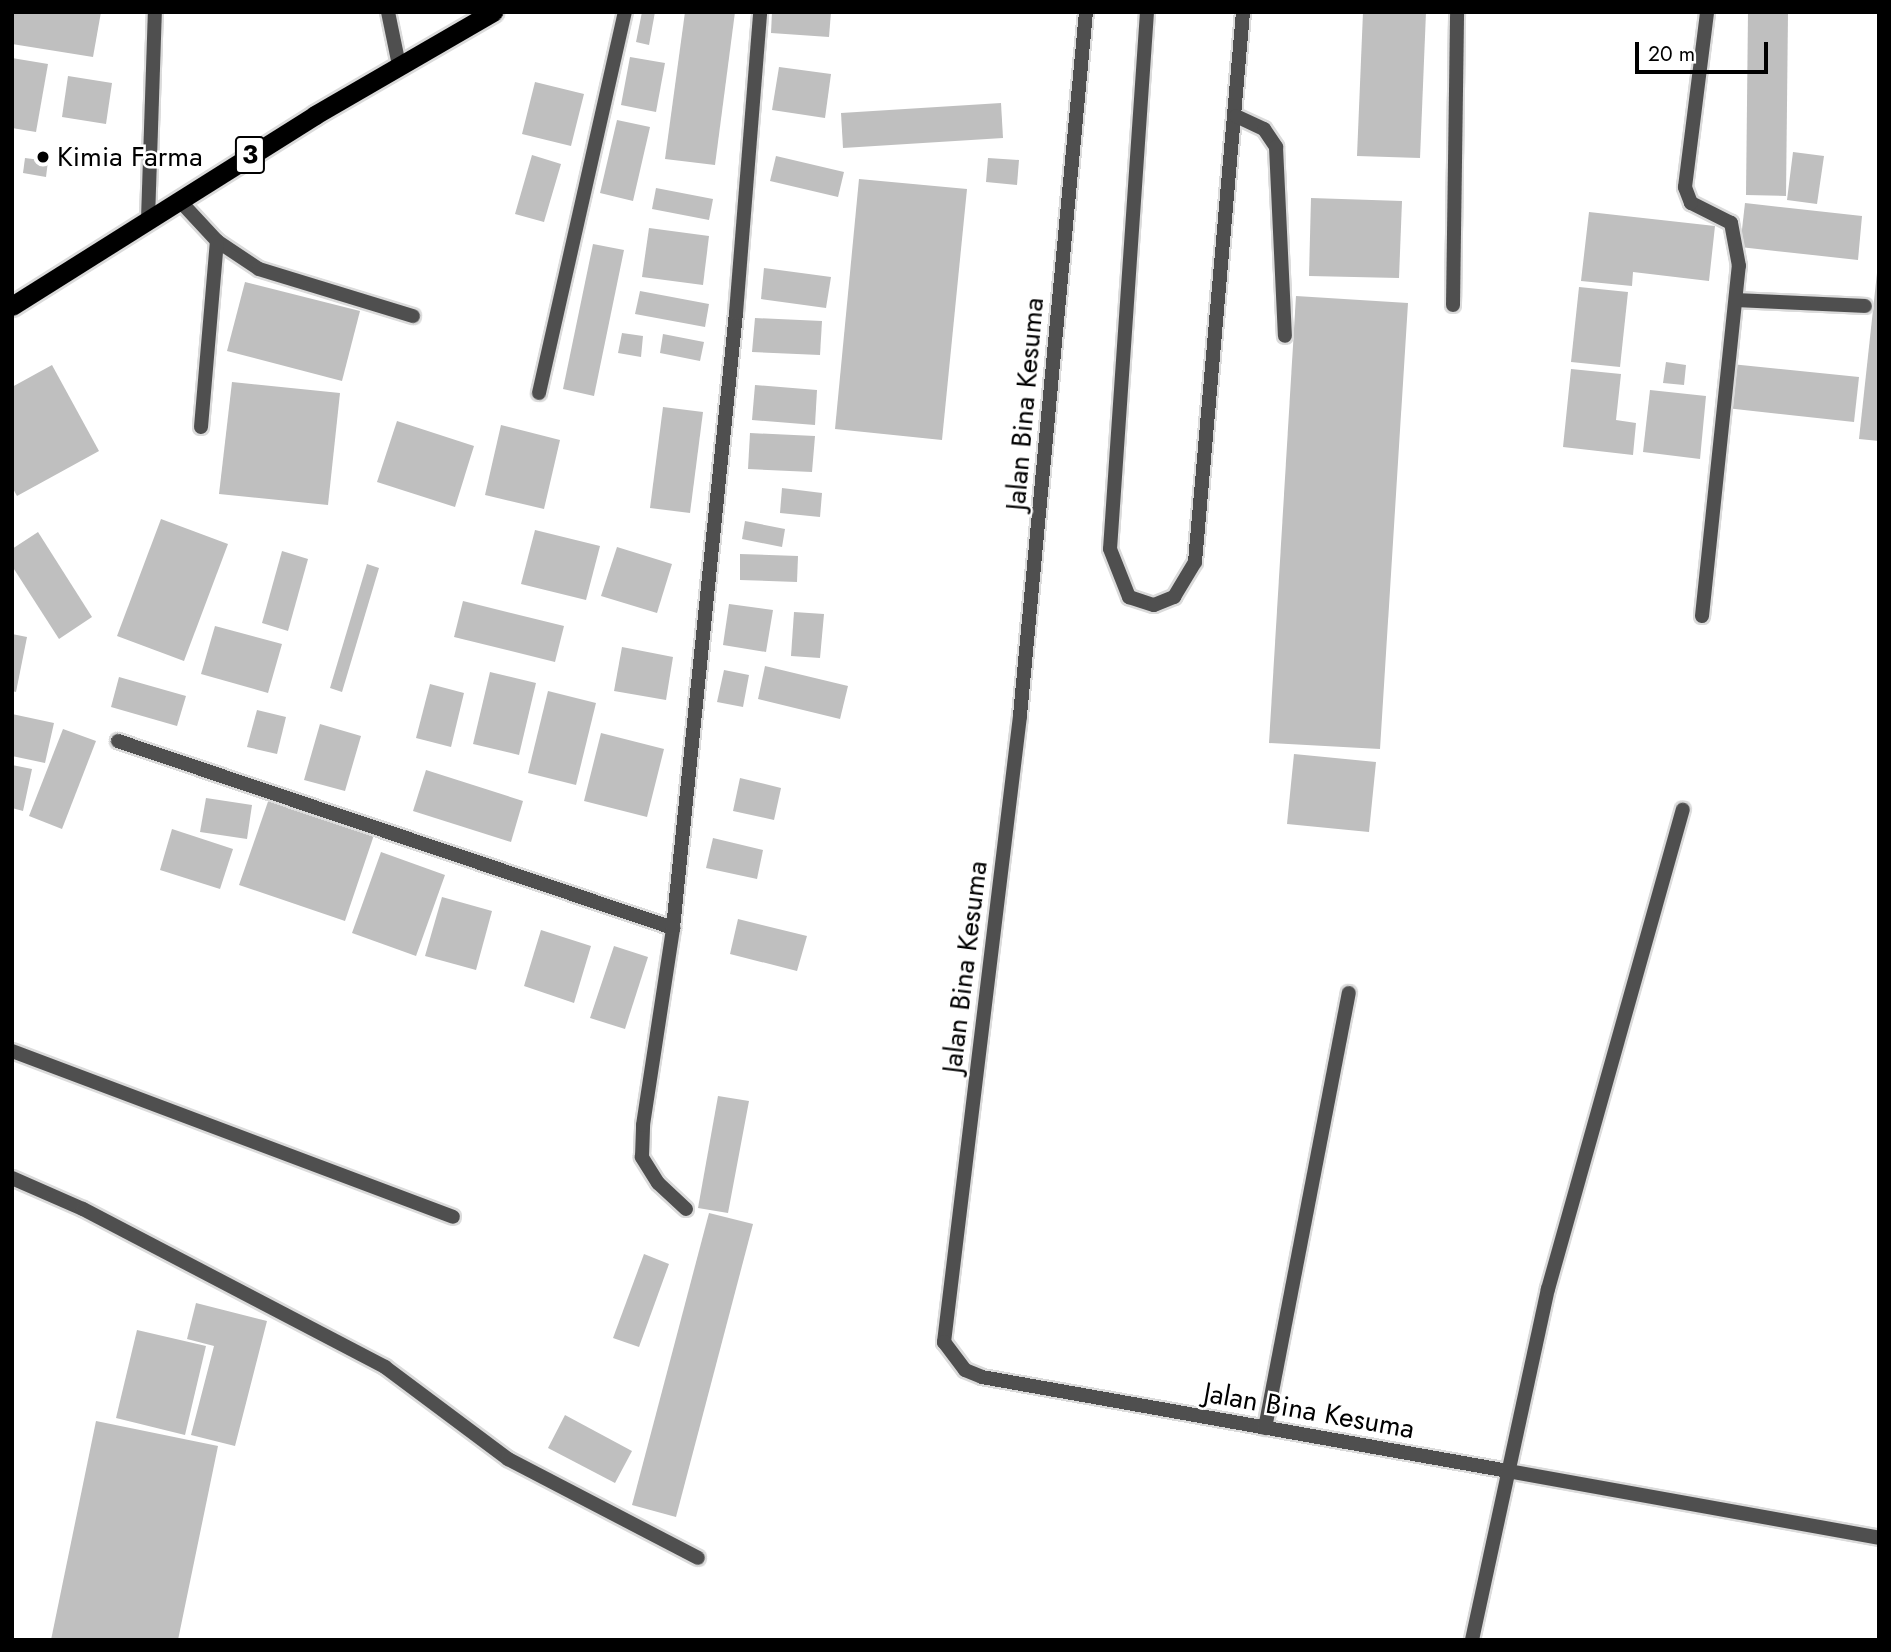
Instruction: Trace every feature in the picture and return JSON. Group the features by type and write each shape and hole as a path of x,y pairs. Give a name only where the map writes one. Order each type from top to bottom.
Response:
{"highway":[{"name":"3","path":"12,306 398,65 493,12"}],"street":[{"path":"148,219 155,12"},
{"path":"388,12 398,65"},
{"path":"539,393 625,12"},
{"path":"686,1209 658,1183 642,1157 673,928 736,313 760,12"},
{"name":"Jalan Bina Kesuma","path":"1086,12 1020,716 944,1342 965,1370 982,1377 1879,1538"},
{"path":"1147,12 1110,549 1129,597 1154,605 1174,597 1195,562 1236,116 1242,12"},
{"path":"1452,305 1457,12"},
{"path":"1702,616 1737,300 1737,241 1731,223 1691,202 1685,187 1707,12"},
{"path":"1236,116 1264,129 1276,146 1285,336"},
{"path":"179,200 217,241 259,270 413,316"},
{"path":"201,427 217,241"},
{"path":"1737,300 1865,306"},
{"path":"118,741 673,928"},
{"path":"1472,1640 1548,1289 1683,810"},
{"path":"1265,1428 1349,993"},
{"path":"12,1051 453,1217"},
{"path":"12,1178 83,1209 386,1367 508,1460 698,1558"}],"building":[{"path":"12,12 101,12 93,57 12,44"},
{"path":"642,12 655,12 649,45 636,42"},
{"path":"685,12 735,12 715,165 665,159"},
{"path":"772,12 831,12 829,37 771,33"},
{"path":"1363,12 1426,12 1420,158 1357,156"},
{"path":"1748,12 1788,12 1786,196 1746,195"},
{"path":"630,57 665,63 656,112 621,105"},
{"path":"12,58 48,64 36,132 12,128"},
{"path":"779,67 831,74 825,118 772,110"},
{"path":"68,76 112,83 106,124 62,117"},
{"path":"535,82 584,94 571,146 522,134"},
{"path":"1001,103 1003,138 843,148 841,113"},
{"path":"617,120 650,127 633,201 600,193"},
{"path":"1793,152 1824,156 1817,204 1787,200"},
{"path":"532,155 561,164 544,222 515,214"},
{"path":"776,156 844,172 838,197 770,181"},
{"path":"25,158 48,161 46,177 23,173"},
{"path":"988,158 1019,160 1017,185 986,182"},
{"path":"859,179 967,189 942,440 835,429"},
{"path":"656,188 713,199 709,220 652,209"},
{"path":"1311,198 1402,201 1399,278 1309,276"},
{"path":"1745,203 1862,216 1858,260 1740,247"},
{"path":"1589,212 1715,226 1709,281 1633,272 1632,286 1581,281"},
{"path":"649,228 709,236 703,285 642,277"},
{"path":"593,244 624,250 594,396 563,389"},
{"path":"764,268 831,277 826,308 761,299"},
{"path":"1879,273 1879,441 1859,439"},
{"path":"245,282 360,311 342,381 227,351"},
{"path":"1579,287 1628,292 1620,367 1571,362"},
{"path":"640,291 709,304 705,327 635,314"},
{"path":"1296,296 1408,303 1380,749 1269,743"},
{"path":"755,318 822,321 820,355 752,352"},
{"path":"622,333 643,336 641,357 618,353"},
{"path":"663,334 704,342 700,361 660,353"},
{"path":"1666,362 1686,365 1684,385 1663,383"},
{"path":"1731,364 1859,377 1854,422 1726,408"},
{"path":"52,365 99,451 17,496 12,487 12,387"},
{"path":"1571,369 1621,374 1616,420 1636,423 1633,455 1563,447"},
{"path":"232,382 340,393 328,505 219,494"},
{"path":"755,385 817,390 815,425 752,420"},
{"path":"1650,390 1706,396 1700,459 1643,452"},
{"path":"663,407 703,412 690,513 650,508"},
{"path":"397,421 474,446 455,507 377,482"},
{"path":"501,425 560,440 544,509 485,495"},
{"path":"750,433 815,436 812,472 748,469"},
{"path":"782,488 822,493 820,517 780,513"},
{"path":"161,519 228,544 184,661 117,636"},
{"path":"745,521 785,529 782,547 742,539"},
{"path":"535,530 600,546 586,600 521,584"},
{"path":"38,532 92,617 59,639 12,566 12,549"},
{"path":"617,547 672,564 657,613 601,596"},
{"path":"282,551 308,559 288,631 262,623"},
{"path":"740,554 798,556 797,582 740,580"},
{"path":"367,564 379,568 342,692 330,688"},
{"path":"463,601 564,626 555,662 454,637"},
{"path":"729,604 773,610 766,652 723,645"},
{"path":"794,612 824,614 820,658 791,656"},
{"path":"215,626 282,644 268,693 201,674"},
{"path":"12,634 27,637 16,692 12,691"},
{"path":"622,647 673,657 666,700 614,691"},
{"path":"765,666 848,686 840,719 758,699"},
{"path":"724,670 749,675 743,707 717,702"},
{"path":"490,672 536,683 519,755 473,744"},
{"path":"119,677 186,696 177,726 111,707"},
{"path":"430,684 464,693 451,747 416,738"},
{"path":"548,691 596,703 576,785 528,773"},
{"path":"257,710 286,717 277,754 247,747"},
{"path":"12,714 54,723 45,763 12,756"},
{"path":"320,724 361,736 345,791 304,780"},
{"path":"63,729 96,741 62,829 29,816"},
{"path":"601,733 664,749 647,817 584,801"},
{"path":"1294,754 1376,762 1369,832 1287,824"},
{"path":"12,765 32,769 23,811 12,808"},
{"path":"426,770 523,801 511,842 413,811"},
{"path":"740,778 781,788 774,820 733,811"},
{"path":"271,793 376,829 345,921 239,885"},
{"path":"206,798 252,805 247,839 200,832"},
{"path":"172,829 233,849 220,889 160,870"},
{"path":"713,838 763,850 757,879 706,868"},
{"path":"381,852 445,875 416,956 352,933"},
{"path":"442,897 492,911 476,970 425,956"},
{"path":"738,919 807,936 797,971 730,954"},
{"path":"541,930 591,946 574,1003 524,986"},
{"path":"614,946 648,957 625,1029 590,1018"},
{"path":"718,1096 749,1101 728,1213 698,1208"},
{"path":"709,1213 753,1224 676,1517 632,1505"},
{"path":"644,1254 669,1264 639,1347 613,1338"},
{"path":"196,1303 267,1321 235,1446 191,1435 214,1346 187,1339"},
{"path":"137,1330 206,1346 185,1435 116,1418"},
{"path":"565,1415 632,1451 615,1483 548,1448"},
{"path":"96,1421 218,1446 178,1640 51,1640"}],"place":[{"name":"Kimia Farma","path":"43,157"}]}
